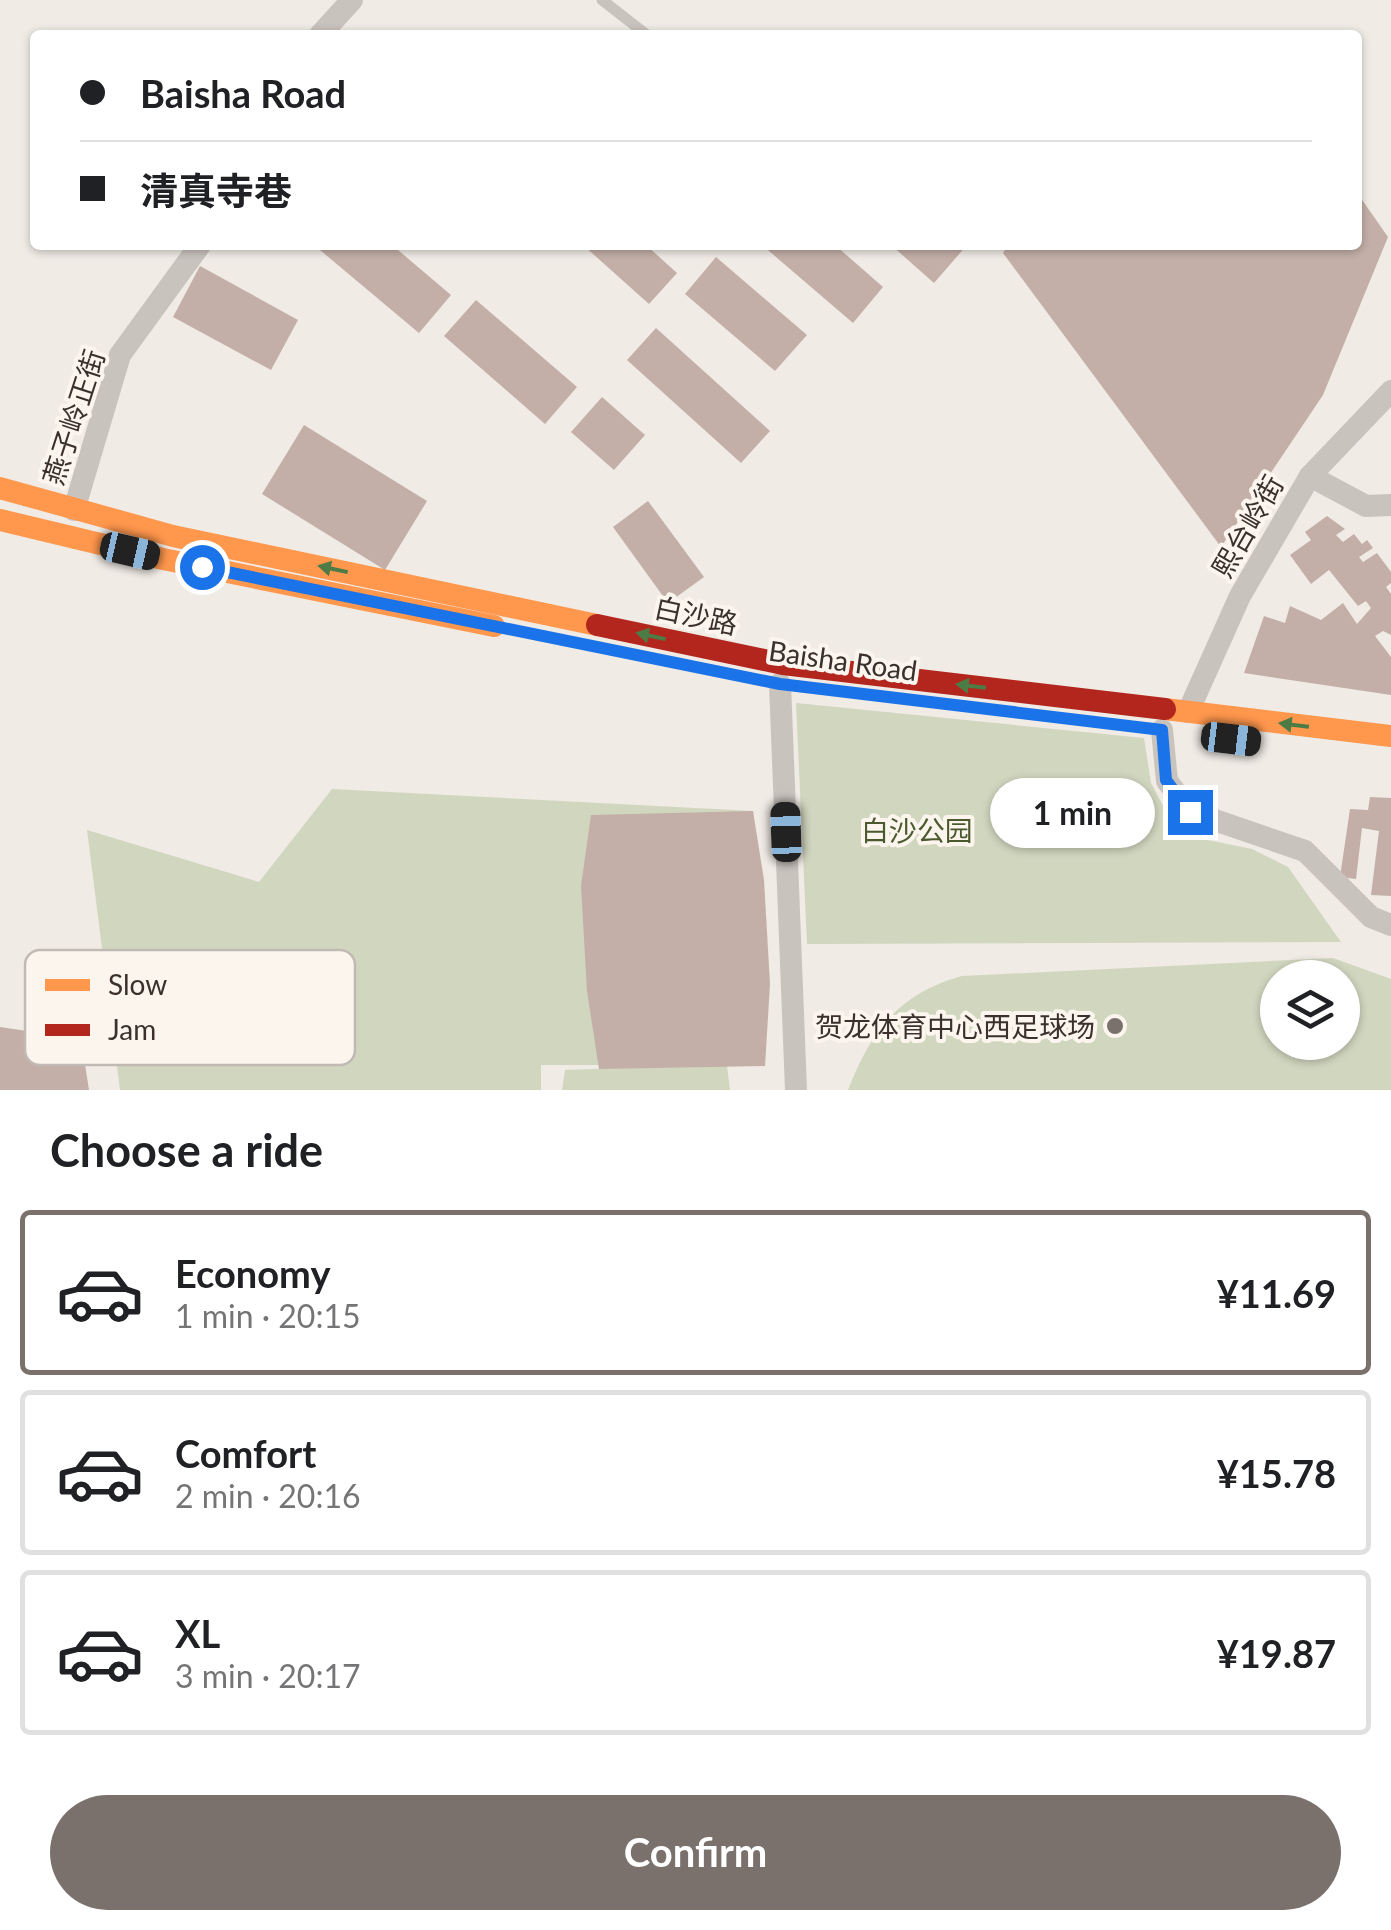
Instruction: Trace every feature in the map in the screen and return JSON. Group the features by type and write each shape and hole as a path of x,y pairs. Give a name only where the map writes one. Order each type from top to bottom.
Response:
{"street":[{"path":"325,30 352,0"},
{"name":"燕子岭正街","path":"74,510 120,355 196,250"},
{"name":"熙台岭街","path":"1188,712 1240,596 1310,476 1391,391"},
{"path":"1310,476 1366,506 1391,505"},
{"name":"白沙路","path":"0,488 173,536 783,664 1391,736"},
{"name":"Baisha Road","path":"0,520 163,559 780,684 1391,758"},
{"path":"780,684 796,1090"},
{"path":"1162,730 1166,780 1190,812 1305,851 1371,917 1391,925"}],"lane":[{"path":"602,0 641,30"}],"green space":[{"name":"白沙公园","path":"796,703 1144,738 1151,783 1178,834 1252,849 1288,867 1341,942 807,944"},
{"path":"332,789 753,811 765,1066 727,1066 730,1090 562,1090 565,1070 707,1065 541,1065 541,1090 120,1090 117,1065 355,1065 355,950 102,950 87,830 259,882"},
{"path":"1260,962 1260,1060 1360,1060 1360,968 1391,979 1391,1090 848,1090 867,1050 890,1017 940,983 962,976"}],"building":[{"path":"1362,200 1388,237 1323,395 1221,547 1003,253 1362,250"},
{"path":"320,250 398,250 451,295 419,333"},
{"path":"589,250 652,250 677,273 649,304"},
{"path":"768,250 841,250 883,287 853,323"},
{"path":"897,250 963,250 934,283"},
{"path":"716,257 807,335 775,371 685,294"},
{"path":"200,266 298,320 271,370 173,317"},
{"path":"476,300 577,387 545,424 444,336"},
{"path":"656,328 770,431 741,463 627,360"},
{"path":"602,397 645,435 614,470 571,432"},
{"path":"304,425 427,501 385,570 262,494"},
{"path":"648,501 704,577 668,603 613,527"},
{"path":"1327,516 1345,529 1336,535 1343,542 1354,534 1362,544 1367,540 1373,548 1359,557 1363,562 1377,553 1391,572 1391,583 1386,587 1391,594 1391,635 1383,631 1375,636 1391,657 1391,695 1244,673 1264,616 1285,623 1290,606 1321,620 1343,603 1357,624 1371,608 1366,601 1358,606 1329,570 1311,584 1290,555 1311,540 1305,532"},
{"path":"1370,797 1391,798 1391,896 1371,895 1379,831 1362,828 1356,879 1340,877 1350,809 1368,810"},
{"path":"753,811 764,880 770,984 765,1066 599,1069 587,991 581,886 591,815"},
{"path":"0,1027 25,1031 25,1065 85,1065 89,1090 0,1090"}],"traffic: slow":[{"path":"0,488 173,536 597,625"},
{"path":"0,520 163,559 494,626"},
{"path":"1165,709 1391,736"}],"traffic: jam":[{"path":"597,625 783,664 1165,709"}],"place":[{"name":"贺龙体育中心西足球场","path":"1115,1026"}],"route":[{"path":"202,567 780,684 1162,730 1166,780 1190,812"}]}
